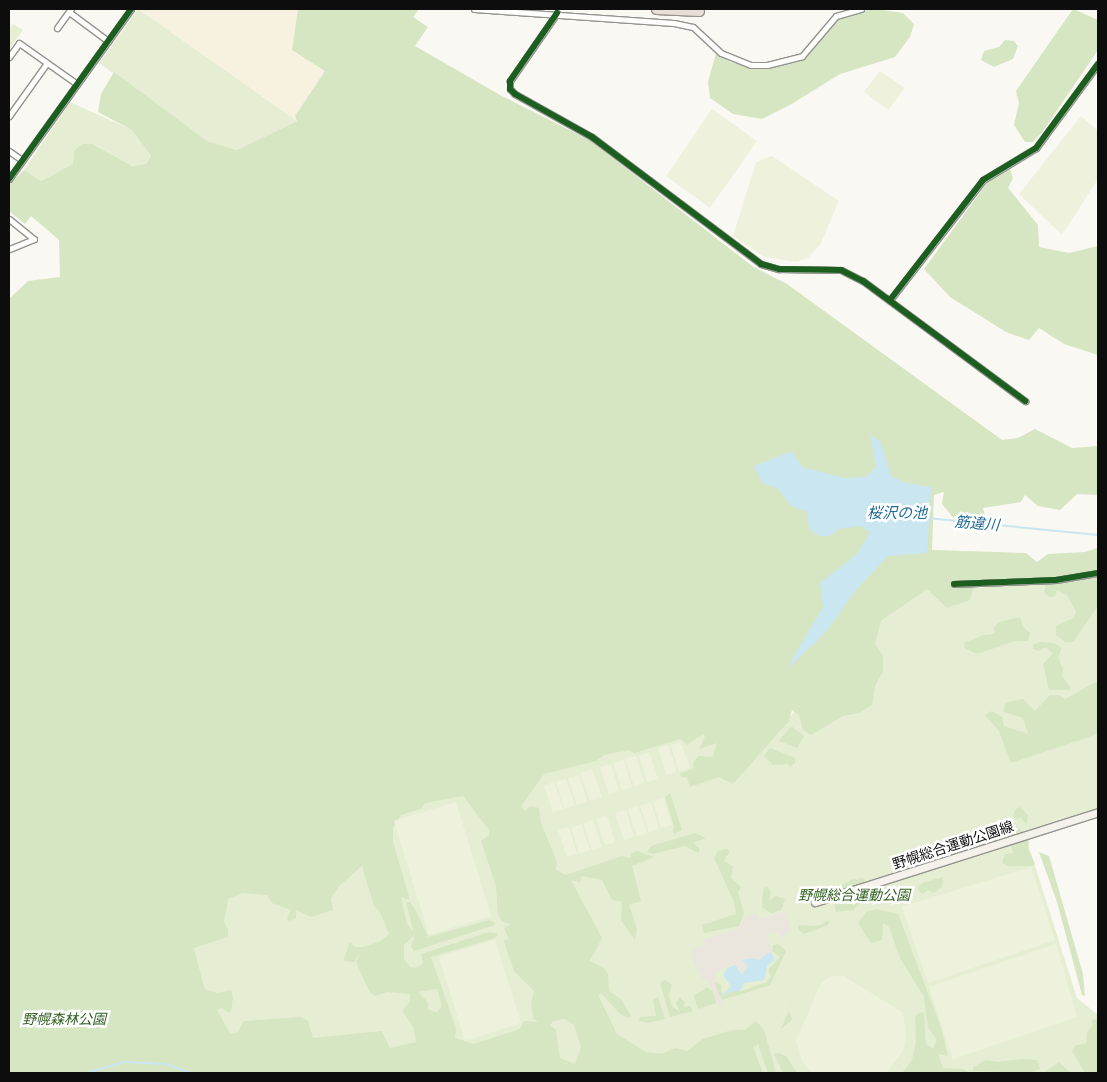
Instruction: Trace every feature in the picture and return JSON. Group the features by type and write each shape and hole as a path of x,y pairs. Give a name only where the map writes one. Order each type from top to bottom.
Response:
{"highway":[{"path":"656,9 699,11"}],"main road":[{"name":"野幌総合運動公園線","path":"815,902 1098,812"}],"street":[{"path":"9,179 131,9"},
{"path":"474,9 557,13 693,27 721,53 751,65 768,65 802,56 836,16 861,9"},
{"path":"57,28 70,10 108,41"},
{"path":"557,13 510,81 510,89 514,94 592,137 761,264 779,269 840,270 890,300 1025,401"},
{"path":"9,58 20,43 77,84"},
{"path":"9,116 47,62"},
{"path":"890,300 983,180 1036,148 1098,64"},
{"path":"9,151 22,160"},
{"path":"9,219 34,239 9,249"},
{"path":"954,584 1056,580 1098,572"}],"shaded area":[{"path":"138,9 298,9 292,50 326,70 295,116 297,121"},
{"path":"786,911 791,930 782,937 775,932 767,934 771,952 748,966 742,975 733,964 717,972 714,982 723,1004 718,1006 709,982 703,980 692,960 691,950 705,945 704,939 739,929 745,917 757,913 759,919"}],"green space":[{"path":"138,9 297,121 237,150 207,141 99,63"},
{"name":"野幌森林公園","path":"298,9 419,9 413,17 428,27 415,46 500,95 591,141 752,266 787,284 1002,440 1018,438 1035,429 1072,448 1098,446 1098,495 1077,494 1060,510 1038,506 1025,495 1021,502 983,508 986,519 978,523 955,520 942,504 944,492 934,495 932,550 1026,553 1037,562 1048,554 1085,552 1098,548 1098,606 1073,642 1065,642 1056,635 1056,626 1074,618 1076,612 1067,595 1057,590 1055,596 1049,597 1044,592 1046,586 1034,578 992,579 975,583 970,600 947,608 927,589 881,621 875,644 883,656 883,672 875,686 872,705 859,713 843,716 811,735 803,730 799,715 792,710 789,721 733,784 719,777 690,787 687,778 681,777 680,774 694,768 693,763 698,756 713,757 717,743 699,749 705,737 703,734 687,745 681,739 634,753 629,750 604,755 596,761 544,774 521,806 524,811 530,806 539,808 541,823 557,862 556,870 566,875 622,856 630,858 632,853 637,851 654,857 632,866 641,901 629,905 637,929 635,940 621,921 622,902 612,900 602,880 582,876 580,882 571,880 602,938 590,961 604,968 608,974 609,991 621,999 631,1016 630,1018 621,1015 601,993 598,995 617,1034 646,1052 662,1054 675,1048 687,1051 703,1039 732,1030 745,1030 756,1021 764,1030 776,1073 768,1073 758,1044 753,1047 763,1073 9,1073 9,299 28,281 60,277 59,240 31,216 25,224 9,211 9,185 24,170 41,181 73,164 74,151 82,144 93,144 132,166 146,164 151,156 132,130 98,112 101,94 114,72 207,141 237,150 297,121 295,116 325,71 292,50","holes":["463,796 489,830 489,835 481,841 496,886 498,914 502,921 511,924 504,928 509,940 505,939 504,942 514,971 534,991 531,1003 533,1018 538,1022 524,1021 520,1029 474,1044 455,1038 456,1028 431,957 495,938 498,934 489,932 421,954 423,963 416,968 410,967 404,959 404,945 415,935 411,946 414,951 495,925 494,922 489,920 428,937 410,902 406,902 414,933 407,924 401,897 410,900 393,842 393,828 401,815 421,809 425,803","362,866 374,906 380,912 389,934 379,942 363,947 355,947 350,942 343,961 354,962 361,951 356,962 369,991 375,996 387,992 410,994 410,1002 402,1011 414,1028 416,1042 390,1048 382,1031 313,1038 308,1021 301,1017 244,1021 237,1033 230,1034 217,1010 222,1008 229,1013 231,1011 233,997 231,990 217,993 205,989 194,948 228,937 228,929 224,922 228,899 243,893 267,895 272,903 291,910 287,918 289,921 296,918 296,910 311,917 333,910 331,898 339,886","437,989 442,1006 437,1013 428,1009 428,1002 418,992","565,1019 574,1025 581,1047 575,1064 560,1058 556,1030 550,1025 553,1021"]},
{"path":"877,9 903,13 914,24 910,37 895,57 840,74 790,105 762,119 733,114 710,98 708,82 716,53 730,62 759,69 799,62 835,22 856,12"},
{"path":"1073,9 1098,20 1098,50 1043,131 1033,142 1025,142 1014,125 1019,103 1016,91"},
{"path":"13,24 23,30 10,48 9,30"},
{"path":"1005,40 1014,41 1018,46 1013,59 994,67 981,60 984,51 999,47"},
{"path":"880,71 905,88 888,110 864,92"},
{"path":"70,102 132,130 151,156 146,164 132,166 94,144 74,151 73,164 41,181 24,170"},
{"path":"712,109 757,141 710,208 666,176"},
{"path":"1081,116 1098,131 1098,179 1062,235 1019,194"},
{"path":"772,156 839,201 820,245 809,257 797,262 764,257 733,236 756,162"},
{"path":"1010,169 1013,178 1008,188 1038,225 1039,247 1069,253 1098,246 1098,355 1064,344 1039,328 1029,340 1006,332 950,297 924,269 987,183"},
{"name":"野幌総合運動公園","path":"929,574 941,590 1064,582 1098,576 1098,808 1024,831 1077,998 1098,1015 1098,1073 9,1073 9,920 205,989 194,948 227,895 258,891 374,814 763,687 773,736 847,651"},
{"path":"1020,617 1023,627 1030,633 1028,641 1015,641 977,654 965,648 964,643 983,635 995,634 994,627 999,622"},
{"path":"1039,642 1054,643 1062,648 1058,657 1063,669 1062,676 1071,688 1069,690 1049,690 1043,664 1053,653 1045,647 1039,651 1033,649 1033,645"},
{"path":"1098,681 1098,734 1011,763 999,731 985,715 992,711 1002,717 1004,726 1028,734 1023,718 1004,712 1005,703 1023,699 1035,711 1050,695 1059,695 1065,699"},
{"path":"791,726 804,736 797,748 779,741"},
{"path":"681,742 690,768 679,772 671,745"},
{"path":"668,745 677,771 666,775 658,748"},
{"path":"770,748 795,758 795,763 790,767 788,764 773,765 764,756"},
{"path":"649,752 658,779 647,782 639,756"},
{"path":"636,756 644,783 634,786 625,759"},
{"path":"624,760 632,787 622,790 613,763"},
{"path":"611,764 619,791 609,794 600,767"},
{"path":"592,769 602,797 590,800 580,773"},
{"path":"579,775 587,801 577,805 568,778"},
{"path":"566,779 575,805 564,809 556,782"},
{"path":"554,782 563,809 553,812 544,786"},
{"path":"670,793 682,830 673,834 674,826 665,797"},
{"path":"663,798 672,825 661,828 653,801"},
{"path":"456,802 491,916 429,935 394,821"},
{"path":"651,802 659,829 649,832 640,806"},
{"path":"638,806 647,833 637,836 628,809"},
{"path":"1020,807 1028,815 1027,825 1021,818 1015,819 1013,816 1015,810"},
{"path":"626,810 634,836 624,840 615,813"},
{"path":"607,815 615,842 605,845 596,819"},
{"path":"593,820 602,847 592,850 583,823"},
{"path":"1014,822 1029,840 1028,849 1035,864 1031,866 1007,866 1002,862 1005,854 1013,853 1011,845 1016,838 1009,838 1006,831"},
{"path":"581,824 590,850 579,854 571,827"},
{"path":"569,827 577,854 567,857 558,830"},
{"path":"695,833 706,838 693,843 700,849 698,853 685,846 653,854 647,852 651,846"},
{"path":"726,849 730,851 724,861 733,866 731,878 741,887 738,892 744,913 739,926 704,933 702,925 736,914 734,902 714,858 718,851"},
{"path":"1039,852 1049,856 1083,974 1085,996 1082,995 1057,902"},
{"path":"914,857 920,860 917,866 910,869 907,866 906,870 897,872 897,864"},
{"path":"1031,867 1055,940 928,983 902,907"},
{"path":"859,877 864,878 866,888 875,888 877,901 874,904 865,899 853,910 836,912 834,903 840,899 838,887 854,879 859,880"},
{"path":"943,877 942,887 934,893 928,890 922,894 917,888 922,883"},
{"path":"767,887 771,891 769,901 776,896 785,899 781,910 772,913 762,908 763,889"},
{"path":"876,909 898,914 941,1027 948,1056 938,1054 943,1068 963,1069 969,1073 902,1073 912,1060 916,1042 915,1016 922,1012 924,1015 926,1044 933,1049 937,1040 928,1027 924,997 900,958 889,927 883,923 882,940 871,943 858,923 866,912"},
{"path":"829,920 828,925 804,934 798,929 798,925 818,926"},
{"path":"495,940 521,1023 465,1041 439,957"},
{"path":"778,944 786,951 770,985 722,1000 714,987 715,982 722,985 721,992 725,995 731,991 742,991 767,982 771,976 768,970 780,957 772,951 773,945"},
{"path":"1056,944 1077,1017 953,1059 929,987"},
{"path":"831,976 844,976 903,1013 906,1038 903,1051 886,1073 812,1073 803,1063 796,1041 821,983"},
{"path":"665,980 672,985 669,995 672,1007 680,1011 676,1003 680,997 685,1003 683,1007 690,1006 693,1011 670,1017 660,983"},
{"path":"707,987 714,992 716,1003 698,1009 694,996"},
{"path":"658,997 665,1019 647,1023 639,1021 640,1017 656,1016 653,999"},
{"path":"794,998 789,1011 792,1020 781,1029"},
{"path":"1098,1019 1098,1073 1085,1073 1072,1051 1076,1045 1086,1044 1087,1032 1093,1025 1091,1020"},
{"path":"778,1053 786,1056 797,1073 783,1073 774,1054"},
{"path":"1021,1059 1037,1060 1040,1069 1029,1073 973,1071 973,1067 986,1060 997,1062"},
{"path":"1059,1062 1071,1073 1044,1073 1045,1072"}],"water":[{"name":"桜沢の池","path":"870,435 881,442 891,476 906,483 931,487 927,553 888,556 855,591 827,631 786,670 823,607 820,583 856,555 870,532 860,526 839,529 829,536 819,536 809,529 807,512 791,506 777,488 762,483 754,466 792,451 802,467 845,478 866,477 876,467"},
{"path":"771,952 775,960 767,966 764,980 744,983 740,991 729,992 720,998 731,986 723,975 727,968 735,965 742,975 748,966 742,960 751,958 758,960"}],"waterway":[{"name":"筋違川","path":"927,518 1098,535"},
{"path":"123,1062 166,1064 191,1073"},
{"path":"86,1073 121,1063"}],"cycle path":[{"path":"9,179 131,9"},
{"path":"557,13 510,81 510,89 515,94 592,137 761,264 779,269 841,270 863,281 1025,401"},
{"path":"890,300 983,180 1036,148 1098,64"},
{"path":"954,584 1056,580 1098,573"}]}
